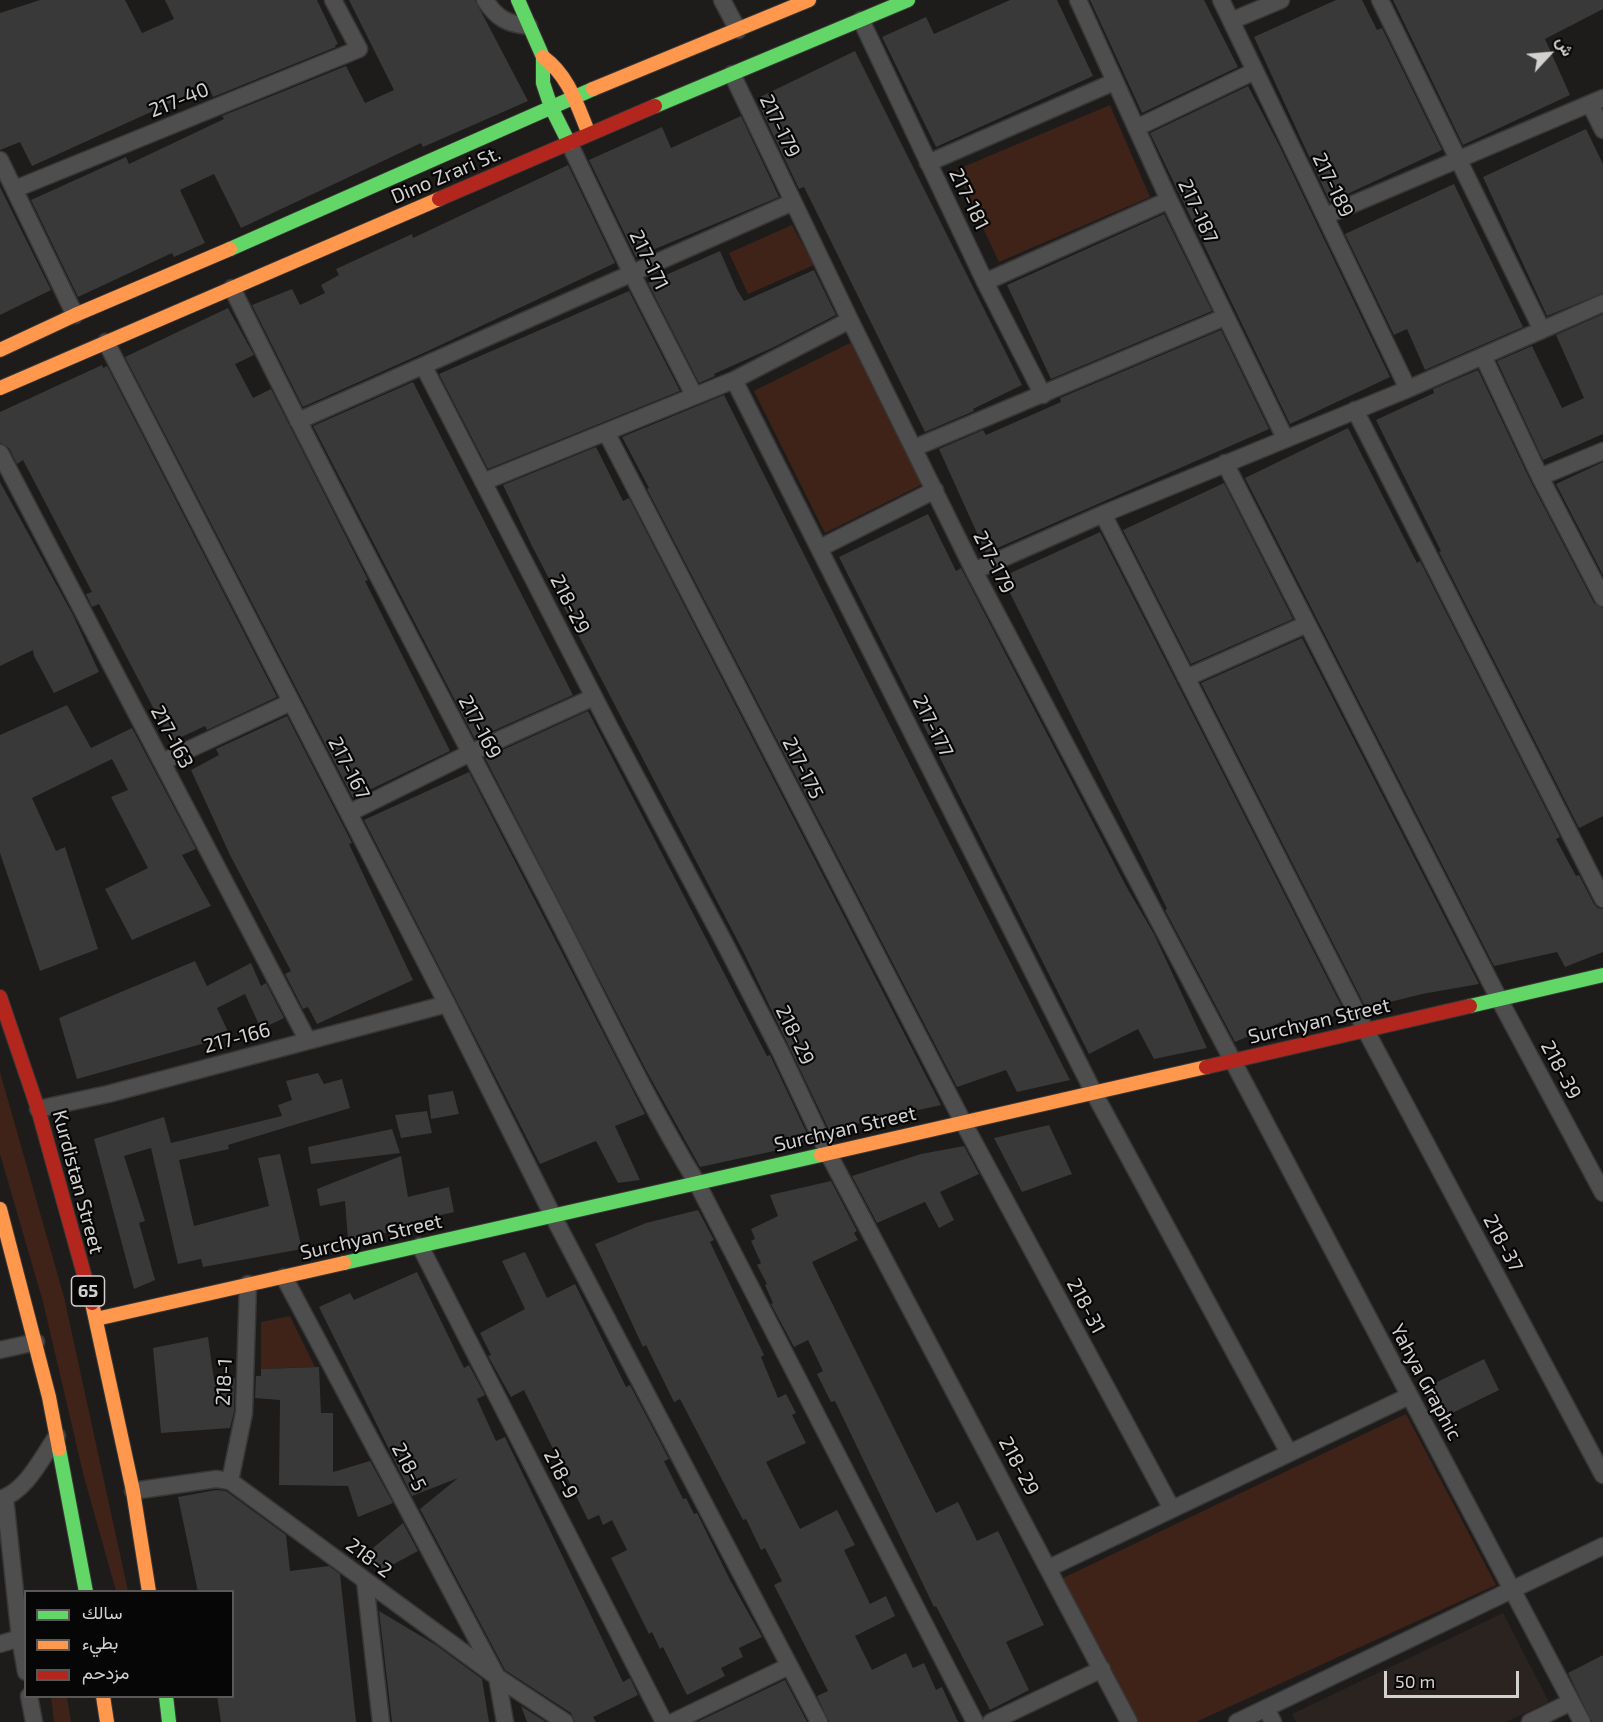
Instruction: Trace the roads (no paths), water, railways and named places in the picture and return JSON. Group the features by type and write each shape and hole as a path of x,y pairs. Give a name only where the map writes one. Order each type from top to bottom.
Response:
{"main road":[{"path":"518,0 543,57 543,83 551,107 569,143"},
{"name":"Dino Zrari St.","path":"0,350 573,97 809,0"},
{"name":"Dino Zrari St.","path":"0,388 589,134 908,0"},
{"path":"543,57 554,64 562,74 589,134"},
{"name":"Surchyan Street","path":"96,1319 1603,975"},
{"name":"Kurdistan Street","path":"0,997 38,1109 96,1319 133,1491 149,1590"},
{"path":"0,1209 36,1342 57,1436 86,1590"},
{"path":"103,1698 107,1722"},
{"path":"166,1698 169,1722"}],"street":[{"name":"217-40","path":"15,189 358,49 333,0"},
{"path":"485,0 496,13 511,24 529,26"},
{"path":"722,0 738,30"},
{"name":"217-187","path":"1078,0 1169,200 1285,438"},
{"name":"217-189","path":"1221,0 1408,389"},
{"path":"1232,21 1281,0"},
{"path":"1380,0 1542,330"},
{"name":"217-181","path":"861,20 985,282 1043,395"},
{"path":"1136,128 1255,71"},
{"name":"217-179","path":"732,74 974,571 1232,1061"},
{"path":"928,163 1114,82"},
{"path":"1324,216 1597,101 1603,130"},
{"name":"217-171","path":"569,143 694,395"},
{"path":"0,160 75,315"},
{"path":"985,282 1169,200"},
{"path":"298,421 793,202"},
{"name":"217-169","path":"232,288 298,421 582,964 663,1126 696,1183 975,1722"},
{"path":"974,571 1103,514 1408,389 1603,303"},
{"path":"914,448 1225,317"},
{"path":"483,482 734,380 850,320"},
{"name":"217-167","path":"106,342 447,1004 552,1216 819,1722"},
{"path":"1483,356 1540,477 1603,598"},
{"name":"218-29","path":"424,367 780,1051 828,1153 1129,1722"},
{"name":"217-177","path":"734,380 1094,1093 1289,1453"},
{"path":"1355,410 1603,899"},
{"name":"217-175","path":"606,432 963,1122"},
{"path":"1540,477 1603,452"},
{"name":"217-163","path":"0,453 308,1041"},
{"name":"218-39","path":"1225,463 1499,999 1603,1193"},
{"path":"820,548 935,490"},
{"name":"218-37","path":"1103,514 1365,1031 1603,1475"},
{"path":"1186,678 1307,624"},
{"path":"349,813 470,753 594,697"},
{"path":"162,762 291,702"},
{"name":"217-166","path":"38,1109 108,1094 447,1004"},
{"name":"Yahya Graphic","path":"1232,1061 1582,1722"},
{"name":"218-31","path":"963,1122 1172,1509"},
{"name":"218-9","path":"420,1246 664,1722"},
{"name":"218-5","path":"284,1276 497,1677"},
{"name":"218-1","path":"230,1481 244,1413 248,1284"},
{"path":"0,1350 36,1342"},
{"path":"1049,1568 1409,1396"},
{"path":"24,1661 3,1498 23,1484 57,1436"},
{"path":"133,1491 216,1479 230,1481"},
{"name":"218-2","path":"230,1481 497,1677 565,1722"},
{"path":"1237,1722 1270,1715 1512,1589 1603,1546"},
{"path":"365,1581 381,1722"},
{"path":"0,1644 20,1638"},
{"path":"673,1722 789,1666"},
{"path":"991,1722 1102,1669"},
{"path":"497,1677 505,1722"},
{"path":"29,1698 34,1722"},
{"path":"1530,1722 1571,1702"}]}
